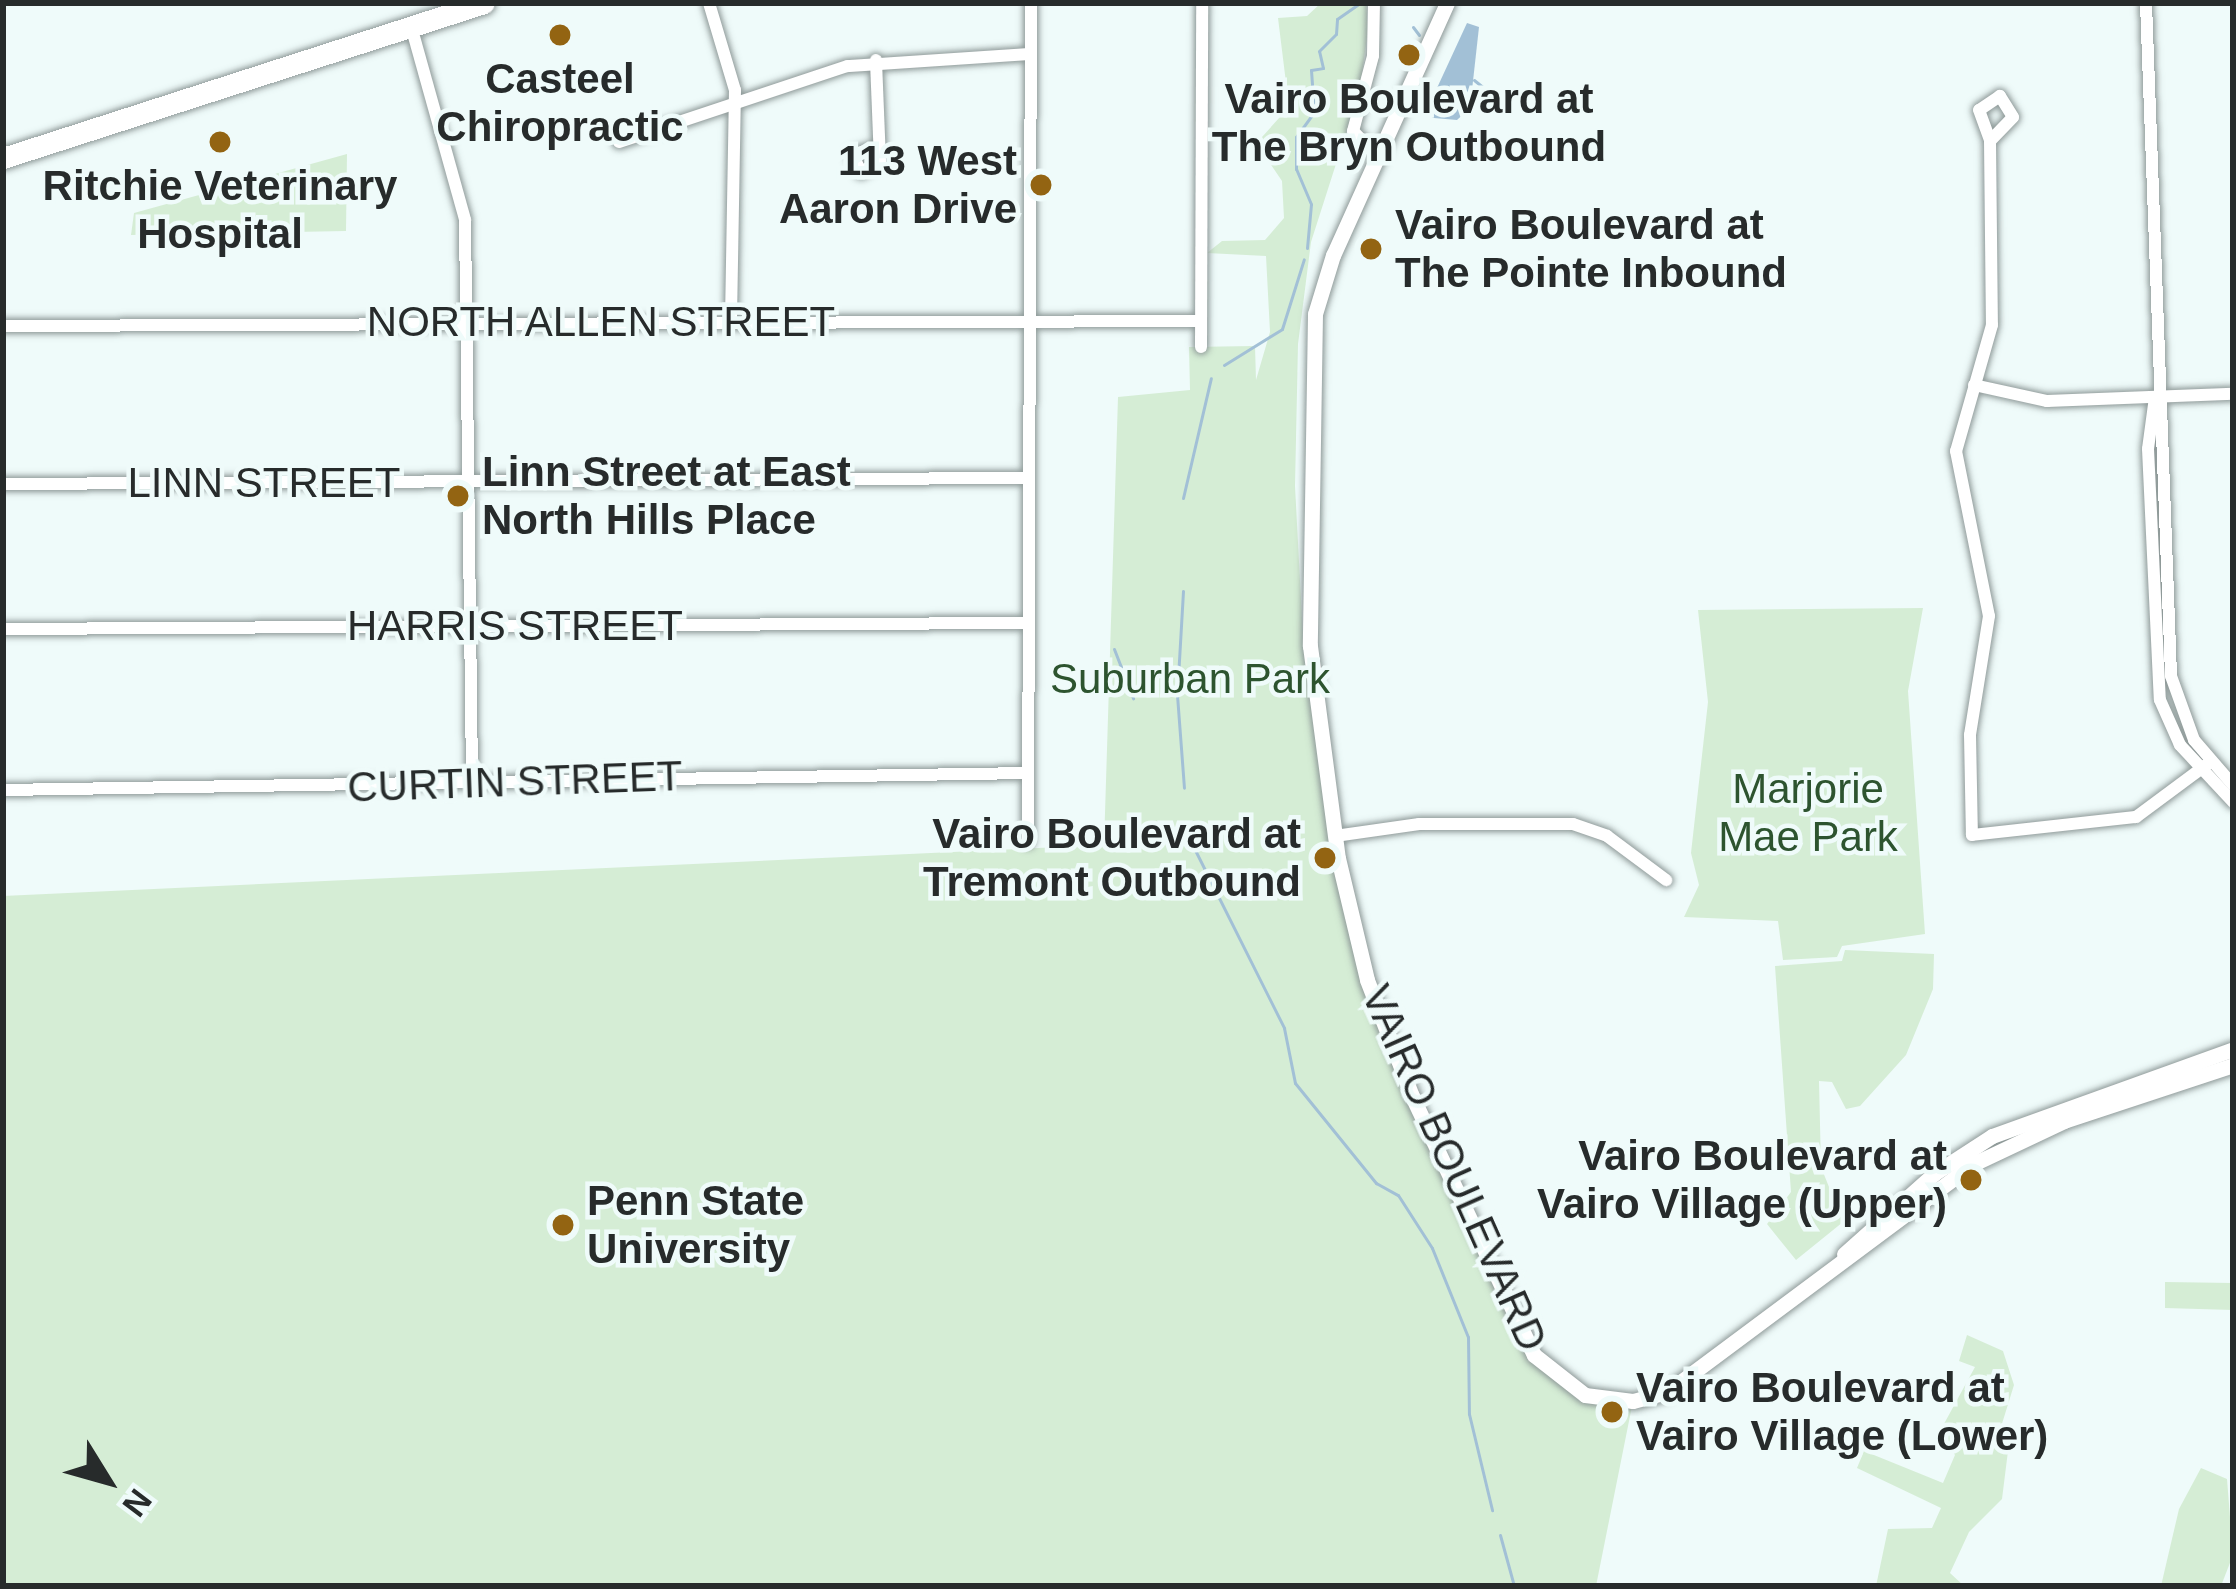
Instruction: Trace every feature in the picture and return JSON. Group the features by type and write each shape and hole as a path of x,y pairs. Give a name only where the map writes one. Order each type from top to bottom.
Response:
{"main road":[{"path":"3,158 484,3"}],"street":[{"path":"710,3 734,102 731,322"},
{"path":"1028,842 1031,3"},
{"path":"1201,347 1202,3"},
{"path":"1374,3 1373,56 1353,131 1378,157"},
{"name":"VAIRO BOULEVARD","path":"1447,3 1322,285 1312,357 1308,610 1335,836 1388,1039 1517,1325 1550,1373 1606,1400 1667,1392 1839,1260 2009,1144 2233,1065"},
{"path":"2146,3 2156,396 2171,676 2205,766 2233,802"},
{"path":"411,26 463,197 472,779"},
{"path":"619,142 876,60 1030,55"},
{"path":"874,148 876,60"},
{"path":"1990,141 1992,325 1956,452 1988,616 1970,747 1972,835 2116,824 2160,805 2205,766"},
{"name":"NORTH ALLEN STREET","path":"3,326 1199,321"},
{"path":"1974,385 2047,401 2233,394"},
{"name":"LINN STREET","path":"3,484 1028,478"},
{"name":"HARRIS STREET","path":"3,629 1027,622"},
{"path":"2205,766 2233,784"},
{"name":"CURTIN STREET","path":"3,790 451,788 472,779 1027,773"},
{"path":"1335,836 1419,824 1574,824 1606,836 1666,880"},
{"name":"VAIRO BOULEVARD","path":"1839,1260 1902,1199 1992,1136 2233,1048"}],"green space":[{"name":"Penn State University","path":"1321,3 1366,3 1368,29 1360,89 1311,242 1298,344 1295,486 1304,656 1369,983 1537,1359 1561,1383 1633,1401 1596,1586 3,1586 3,896 1104,845 1118,397 1190,390 1189,347 1255,346 1256,380 1270,332 1266,256 1207,253 1222,241 1265,240 1284,218 1282,181 1261,150 1262,137 1289,107 1278,18 1307,16"},
{"path":"347,154 346,231 131,235 134,213"},
{"name":"Marjorie Mae Park","path":"1923,608 1908,691 1925,934 1842,946 1837,957 1783,960 1778,921 1684,917 1699,885 1691,853 1708,702 1698,610"},
{"path":"1845,950 1934,954 1933,989 1906,1055 1860,1106 1846,1109 1832,1082 1819,1081 1821,1167 1843,1222 1796,1260 1767,1224 1791,1192 1775,966 1842,961"},
{"path":"2165,1282 2233,1283 2233,1310 2165,1308"},
{"path":"1967,1335 2003,1351 2014,1385 1996,1443 2008,1451 2002,1499 1969,1532 1950,1573 1964,1586 1876,1586 1888,1529 1932,1528 1941,1508 1857,1468 1864,1451 1943,1483 1955,1455 1939,1433 1975,1367 1959,1361"},
{"path":"2201,1468 2227,1479 2233,1555 2221,1586 2161,1586 2179,1509"}],"water":[{"path":"1467,23 1479,27 1470,108 1457,120 1434,118 1425,114"}],"waterway":[{"path":"1307,248 1311,204 1296,169 1296,137 1314,112 1311,70 1323,68 1319,51 1336,34 1337,19 1360,3"},
{"path":"1413,27 1419,35"},
{"path":"1474,80 1490,93"},
{"path":"1224,365 1282,329 1304,259"},
{"path":"1183,498 1211,378"},
{"path":"1183,591 1177,695 1184,788"},
{"path":"1114,649 1133,698"},
{"path":"1195,850 1284,1028 1295,1083 1376,1183 1398,1195 1432,1248 1468,1337 1469,1414 1492,1510"},
{"path":"1500,1535 1514,1586"}],"place":[{"name":"Casteel Chiropractic","path":"560,35"},
{"name":"Vairo Boulevard at The Bryn Outbound","path":"1409,55"},
{"name":"Ritchie Veterinary Hospital","path":"220,142"},
{"name":"113 West Aaron Drive","path":"1041,185"},
{"name":"Vairo Boulevard at The Pointe Inbound","path":"1371,249"},
{"name":"Linn Street at East North Hills Place","path":"458,496"},
{"name":"Vairo Boulevard at Tremont Outbound","path":"1325,858"},
{"name":"Vairo Boulevard at Vairo Village (Upper)","path":"1971,1180"},
{"name":"Penn State University","path":"563,1225"},
{"name":"Vairo Boulevard at Vairo Village (Lower)","path":"1612,1412"}],"park label":[{"name":"Suburban Park","path":"1190,679"}]}
